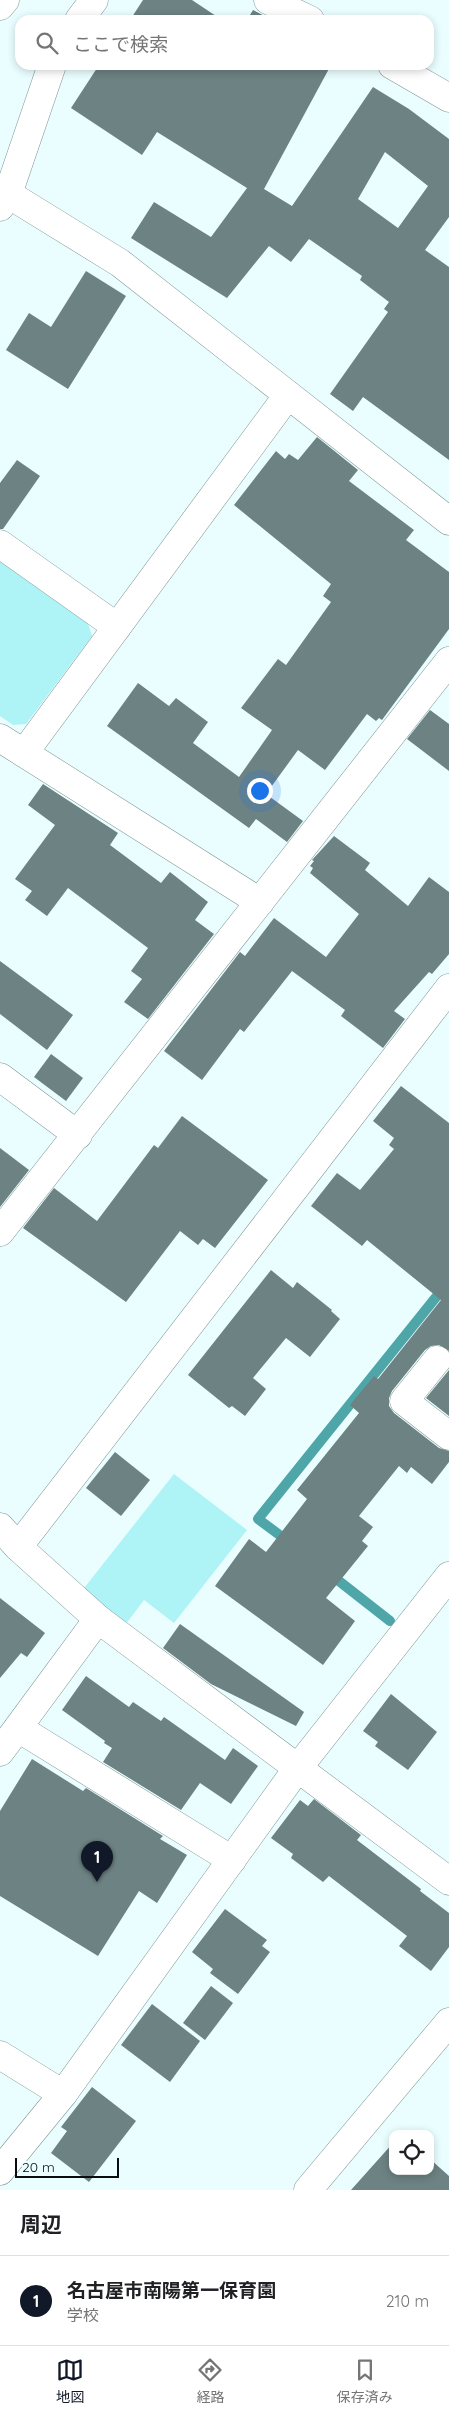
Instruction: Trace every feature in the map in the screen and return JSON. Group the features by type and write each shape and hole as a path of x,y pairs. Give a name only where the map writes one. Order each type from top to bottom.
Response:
{"street":[{"path":"0,6 5,0"},
{"path":"83,15 94,0"},
{"path":"268,0 300,15"},
{"path":"50,70 4,200 120,263 449,520"},
{"path":"401,70 449,98"},
{"path":"24,753 288,395"},
{"path":"0,544 117,627"},
{"path":"0,1232 78,1136 449,661"},
{"path":"0,738 260,902"},
{"path":"18,1547 449,988"},
{"path":"0,1077 78,1136"},
{"path":"437,1360 404,1401 449,1436"},
{"path":"0,1527 18,1547 98,1619 449,1881"},
{"path":"0,2171 64,2094 297,1769 447,1584"},
{"path":"0,1752 98,1619"},
{"path":"18,1728 232,1860"},
{"path":"308,2190 449,2022"},
{"path":"0,2055 64,2094"}],"shaded area":[{"path":"0,559 87,620 92,636 26,724 13,725 0,716"},
{"path":"174,1474 247,1530 174,1623 144,1600 125,1625 81,1592"}],"building":[{"path":"143,0 192,0 214,15 133,15"},
{"path":"253,10 262,15 250,15"},
{"path":"96,70 328,70 264,189 292,206 373,87 409,109 449,139 449,217 425,250 449,267 449,460 363,397 353,411 330,394 388,312 384,309 389,302 360,280 362,276 309,239 291,262 269,246 227,298 131,238 154,202 211,237 247,188 157,132 142,155 71,108","holes":["385,152 428,186 398,228 358,199"]},
{"path":"86,271 126,296 68,389 6,350 29,313 51,327"},
{"path":"317,437 358,470 349,481 414,530 406,540 449,572 449,629 382,720 379,718 376,721 367,714 325,770 298,750 266,794 303,821 287,842 256,819 249,828 107,726 138,683 169,706 176,698 208,722 193,743 239,777 272,730 241,708 278,659 286,665 331,602 323,596 331,584 234,505 276,451 285,459 289,454 298,460"},
{"path":"17,460 40,476 3,529 0,529 0,483"},
{"path":"430,710 449,724 449,771 407,739"},
{"path":"43,784 118,833 110,845 161,883 170,872 208,902 195,920 214,934 148,1019 124,1002 142,979 131,971 148,948 68,888 47,916 25,900 32,891 15,879 55,825 28,805"},
{"path":"334,836 370,863 365,870 408,906 429,877 449,892 449,954 432,974 429,972 394,1011 405,1019 383,1048 341,1016 345,1010 292,971 244,1032 240,1029 202,1080 164,1051 240,952 245,956 274,918 326,957 359,914 310,873 313,868 310,866 314,861 312,860"},
{"path":"0,961 73,1015 47,1050 0,1014"},
{"path":"51,1054 83,1078 66,1101 34,1077"},
{"path":"401,1086 449,1123 449,1351 439,1345 431,1346 425,1350 392,1391 389,1398 389,1406 394,1413 439,1448 449,1451 449,1462 432,1484 411,1467 407,1473 399,1466 359,1516 373,1527 362,1541 368,1546 326,1598 355,1621 323,1665 215,1586 249,1539 266,1552 307,1499 297,1490 359,1413 350,1405 374,1376 378,1379 441,1300 367,1240 362,1246 311,1206 337,1173 360,1190 394,1149 389,1145 394,1138 373,1121"},
{"path":"182,1116 268,1180 215,1248 203,1239 198,1245 180,1231 126,1302 23,1228 54,1188 97,1221 154,1145 158,1148"},
{"path":"0,1148 29,1170 0,1207"},
{"path":"271,1270 293,1288 297,1282 332,1310 340,1319 310,1357 286,1338 253,1378 266,1389 245,1416 232,1406 229,1408 188,1375"},
{"path":"449,1370 449,1416 426,1398"},
{"path":"115,1452 150,1480 121,1516 86,1488"},
{"path":"0,1598 45,1633 27,1657 21,1653 0,1678"},
{"path":"180,1624 304,1712 296,1726 211,1684 163,1648"},
{"path":"86,1676 129,1707 133,1702 161,1721 164,1717 225,1760 233,1748 258,1766 231,1804 200,1783 181,1810 103,1762 112,1748 62,1710"},
{"path":"391,1694 437,1732 408,1770 375,1746 378,1742 363,1731"},
{"path":"32,1759 83,1791 86,1788 163,1836 160,1839 187,1855 157,1903 139,1891 98,1956 0,1896 0,1811"},
{"path":"314,1799 361,1835 357,1840 449,1913 449,1947 431,1971 399,1946 407,1936 329,1876 323,1882 291,1858 293,1854 271,1838 300,1800 308,1806"},
{"path":"225,1909 267,1940 262,1946 270,1952 238,1994 210,1973 213,1969 192,1952"},
{"path":"211,1986 233,2003 205,2040 183,2023"},
{"path":"152,2004 200,2041 170,2082 121,2045"},
{"path":"92,2087 136,2121 89,2182 51,2153 67,2131 61,2127"},
{"path":"389,2147 389,2175 434,2175 434,2163 449,2176 449,2190 351,2190"}],"waterway":[{"path":"289,1542 258,1519 449,1281"},
{"path":"330,1574 390,1621"}],"place":[{"name":"名古屋市南陽第一保育園","path":"97,1882"}]}
